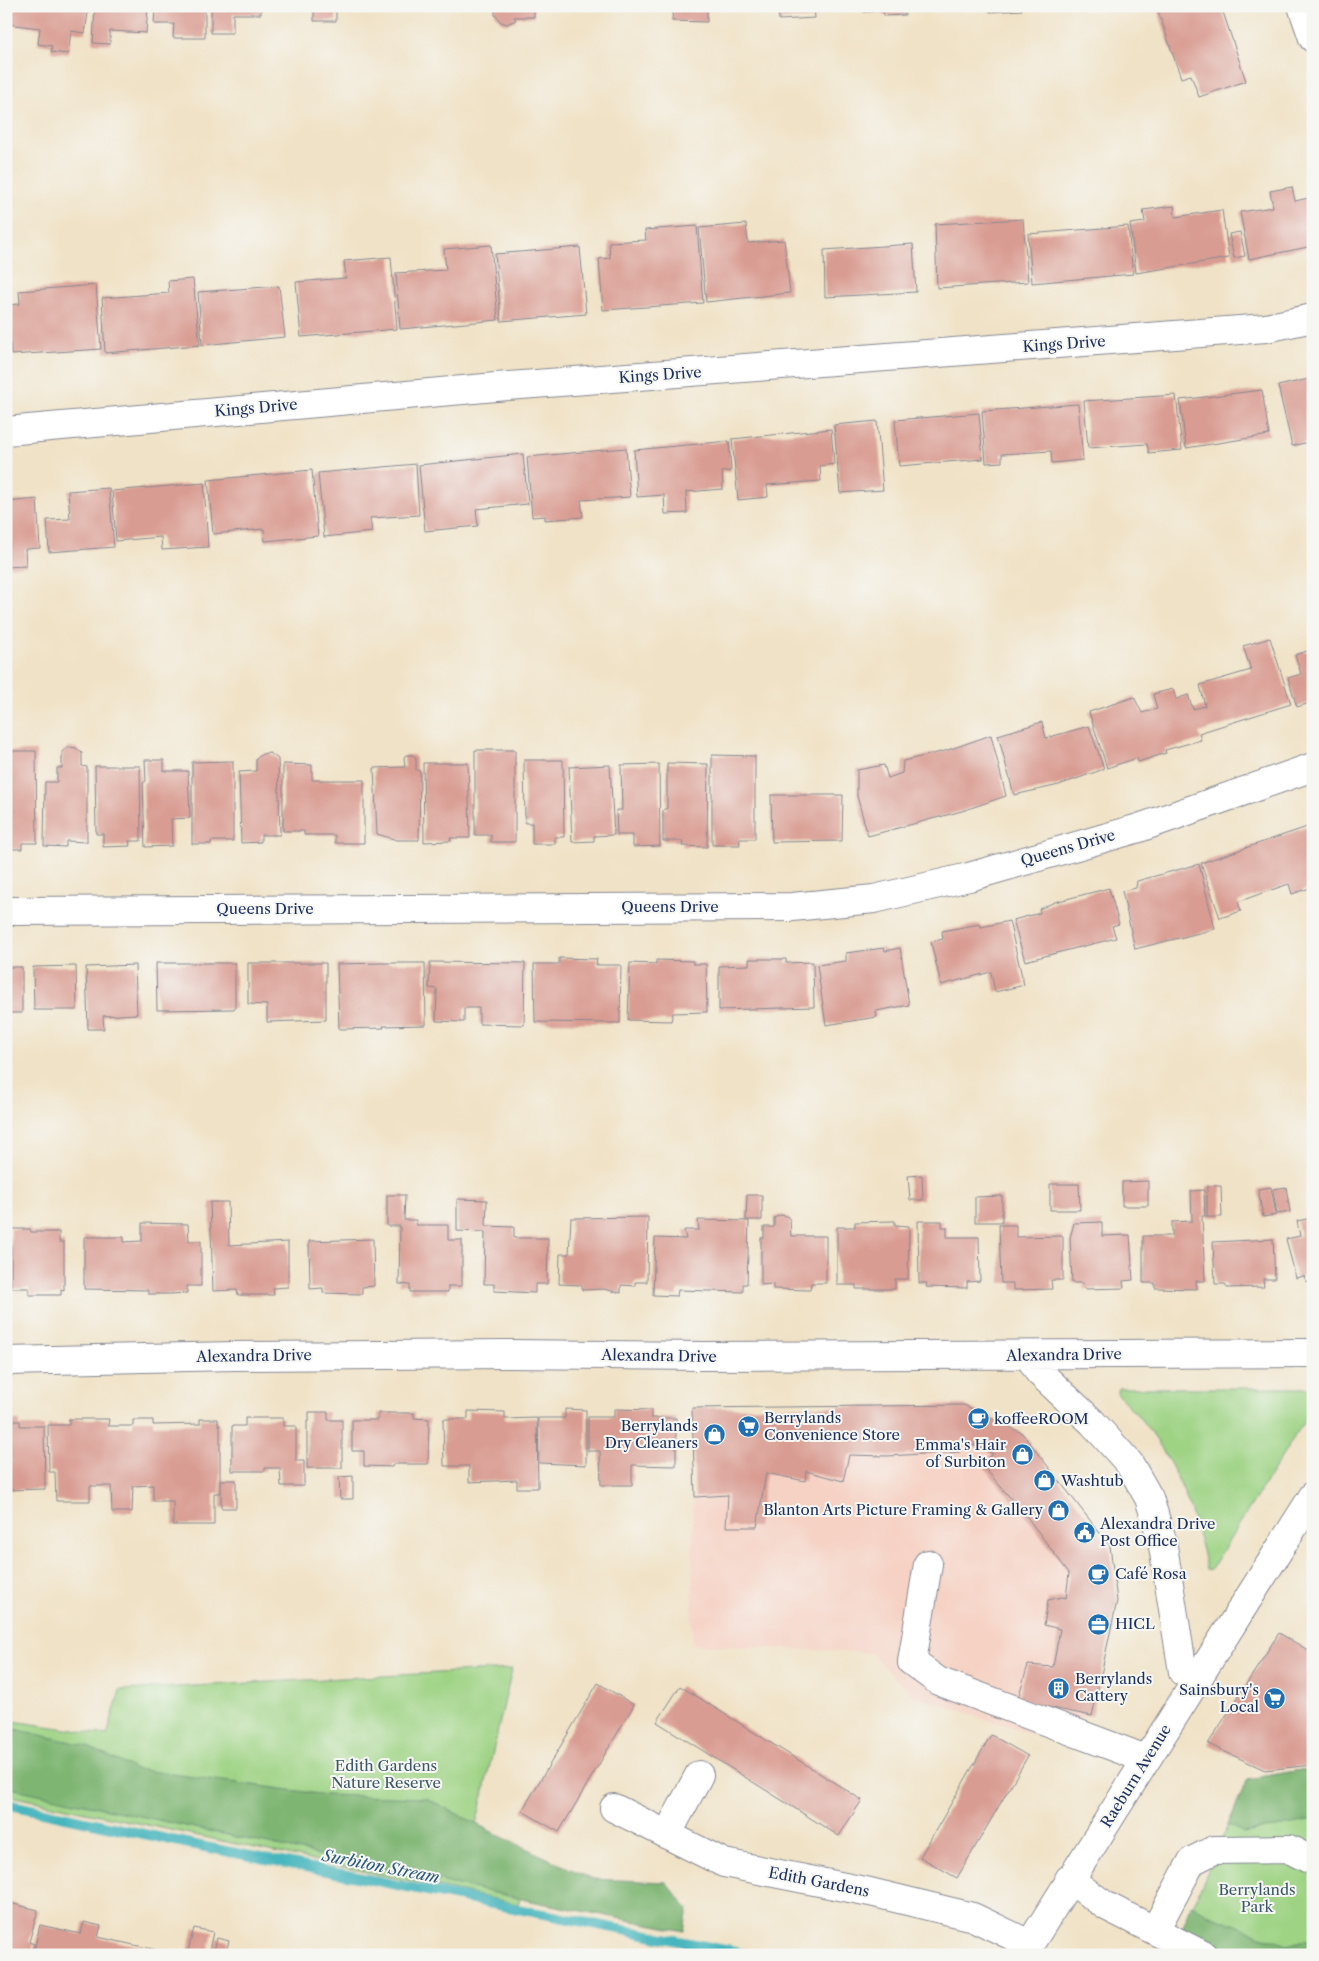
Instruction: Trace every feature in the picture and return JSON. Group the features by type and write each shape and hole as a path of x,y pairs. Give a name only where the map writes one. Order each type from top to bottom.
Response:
{"street":[{"path":"1302,6 1313,38"},
{"name":"Kings Drive","path":"6,431 496,387 1266,328 1313,318"},
{"name":"Queens Drive","path":"6,910 792,907 874,899 969,877 1139,828 1313,767"},
{"name":"Alexandra Drive","path":"6,1362 235,1356 499,1354 1029,1356 1313,1353"},
{"path":"1029,1356 1039,1372 1092,1422 1129,1463 1149,1498 1162,1540 1183,1672 1198,1678"},
{"name":"Raeburn Avenue","path":"1026,1949 1313,1496"},
{"path":"928,1564 912,1662 938,1681 1146,1759"},
{"path":"667,1835 699,1775"},
{"name":"Edith Gardens","path":"614,1808 724,1863 870,1892 973,1917 1026,1949"},
{"path":"1155,1930 1192,1861 1214,1850 1289,1849 1313,1861"},
{"path":"1069,1879 1106,1906 1203,1955"}],"shaded area":[{"path":"946,1403 1011,1432 1112,1596 1074,1748 912,1695 871,1653 692,1644 694,1420"}],"green space":[{"path":"1119,1388 1313,1388 1313,1407 1210,1571 1206,1569 1191,1511 1175,1473 1155,1438 1140,1418 1117,1394"},
{"name":"Edith Gardens Nature Reserve","path":"512,1669 473,1838 533,1863 518,1904 6,1795 6,1720 107,1735 120,1690"},
{"path":"6,1727 84,1745 135,1769 326,1795 426,1798 500,1836 592,1879 666,1882 688,1909 684,1931 536,1902 6,1787"},
{"name":"Berrylands Park","path":"1313,1768 1313,1955 1179,1937 1248,1779"},
{"path":"1313,1768 1313,1820 1244,1833 1228,1825 1248,1779"},
{"path":"1192,1904 1210,1915 1287,1945 1313,1938 1313,1955 1216,1955 1179,1937"}],"building":[{"path":"6,6 89,6 85,33 71,31 68,54 51,52 52,46 38,44 40,28 6,24"},
{"path":"95,6 148,6 146,33 110,31 110,44 93,43"},
{"path":"155,6 205,6 205,38 173,38 174,24 154,24"},
{"path":"211,6 261,6 261,14 233,14 233,33 211,33"},
{"path":"314,6 336,6 336,21 314,21"},
{"path":"495,6 534,6 534,17 514,17 516,20 507,24 501,22 495,15"},
{"path":"673,6 707,6 707,22 672,21"},
{"path":"778,6 814,6 815,18 779,20"},
{"path":"864,6 904,6 905,15 885,16 882,11 864,12"},
{"path":"990,6 1021,6 1022,10 990,12"},
{"path":"1162,6 1221,6 1246,81 1199,97 1191,75 1181,78 1157,8"},
{"path":"1292,187 1295,201 1313,197 1313,246 1249,259 1240,212 1273,207 1270,191"},
{"path":"1174,206 1175,217 1222,210 1229,258 1136,273 1130,224 1145,222 1143,210"},
{"path":"1023,219 1028,282 937,288 935,224"},
{"path":"746,224 748,243 784,240 790,293 706,302 699,228"},
{"path":"697,226 703,303 603,310 599,259 610,258 609,242 646,240 645,230"},
{"path":"1128,226 1133,274 1032,283 1028,234"},
{"path":"1240,232 1245,256 1234,258 1229,234"},
{"path":"913,244 916,292 825,297 824,250"},
{"path":"491,245 498,320 400,329 396,273 446,270 444,249"},
{"path":"580,247 586,314 501,321 495,254"},
{"path":"391,257 397,329 301,337 296,282 346,278 344,261"},
{"path":"193,279 200,345 105,353 102,298 169,293 168,281"},
{"path":"96,285 101,349 11,355 7,305 20,304 19,291"},
{"path":"279,286 285,337 202,345 198,292"},
{"path":"1313,378 1313,441 1292,446 1278,386"},
{"path":"1262,390 1269,435 1186,448 1180,400"},
{"path":"1176,395 1182,450 1149,453 1147,444 1088,448 1084,401"},
{"path":"1078,404 1083,460 1052,463 1051,451 1002,454 1002,462 986,463 982,411"},
{"path":"979,413 983,459 899,466 895,420"},
{"path":"877,421 883,490 840,493 834,425"},
{"path":"831,429 834,464 820,466 821,481 767,485 768,497 738,500 732,439"},
{"path":"729,441 731,471 722,472 723,489 686,492 687,513 665,514 664,495 637,497 634,450"},
{"path":"626,448 630,497 581,500 583,517 545,520 545,516 532,517 527,457"},
{"path":"523,454 528,504 476,509 478,526 425,531 419,465"},
{"path":"416,464 419,515 370,518 372,532 324,537 318,473"},
{"path":"312,470 318,536 265,541 264,529 213,534 208,480"},
{"path":"204,483 208,547 162,550 161,537 116,541 112,491"},
{"path":"109,488 114,547 49,552 47,520 70,519 68,491"},
{"path":"37,499 40,548 25,549 26,566 6,567 6,502"},
{"path":"1270,638 1291,704 1199,733 1201,740 1165,750 1166,753 1138,762 1137,758 1107,768 1089,712 1134,697 1142,713 1157,709 1153,694 1173,689 1176,699 1188,695 1193,709 1205,706 1200,685 1251,670 1243,646"},
{"path":"1313,649 1313,702 1297,707 1288,678 1301,674 1295,655"},
{"path":"1042,722 1046,738 1089,726 1104,769 1059,785 1014,795 998,735"},
{"path":"991,735 1006,796 962,811 868,836 857,796 857,770 884,765 888,778 902,773 903,761 945,751"},
{"path":"69,747 76,748 82,753 82,766 87,767 87,842 66,841 66,847 44,846 45,782 57,782 57,768 62,768 62,752"},
{"path":"475,750 515,750 515,842 491,842 491,835 475,835"},
{"path":"6,751 36,751 37,843 22,843 22,849 6,849"},
{"path":"270,753 278,759 280,835 261,835 261,842 241,843 239,772 256,771 256,759 262,754"},
{"path":"406,755 413,755 416,758 416,770 420,771 419,840 397,840 377,834 374,768 405,767 404,757"},
{"path":"712,755 755,756 755,839 739,839 740,845 712,845"},
{"path":"145,760 164,760 164,771 188,771 190,818 171,819 172,846 145,847 143,783 146,781"},
{"path":"524,760 563,760 564,837 555,837 555,844 532,844 532,823 525,823"},
{"path":"233,761 233,841 211,841 211,844 192,844 192,762"},
{"path":"423,763 468,763 470,838 450,838 451,841 424,842"},
{"path":"667,763 708,764 707,847 682,846 683,841 663,841 663,810 667,808"},
{"path":"283,764 312,765 312,780 364,780 364,843 335,843 335,835 304,835 304,831 283,831"},
{"path":"659,764 660,846 633,847 633,835 617,835 616,810 622,810 621,765"},
{"path":"610,765 614,835 594,836 594,841 572,842 569,767"},
{"path":"95,766 140,766 141,841 129,841 130,846 103,847 103,834 96,834"},
{"path":"771,795 843,795 842,841 772,842"},
{"path":"1313,825 1313,887 1292,894 1289,884 1265,892 1238,902 1241,911 1220,918 1201,863"},
{"path":"1199,864 1215,929 1135,949 1122,891 1136,888 1137,881"},
{"path":"1109,888 1119,924 1112,926 1116,938 1025,961 1013,920 1040,913 1039,909 1055,902"},
{"path":"1009,921 1024,985 995,992 991,972 941,985 931,942 943,939 942,931 980,924 981,927"},
{"path":"884,948 885,951 900,948 909,1005 876,1011 877,1017 826,1025 817,965 846,961 846,953"},
{"path":"559,958 597,959 596,965 621,965 620,1023 535,1022 534,964 559,964"},
{"path":"749,959 786,959 786,963 813,962 814,1007 719,1010 719,966 749,965"},
{"path":"656,960 693,961 693,964 706,964 707,1012 673,1013 671,1021 628,1020 630,963 656,964"},
{"path":"430,962 525,963 524,1025 479,1024 479,1008 464,1008 464,1022 436,1021 437,989 429,988"},
{"path":"156,963 235,963 235,1009 157,1010"},
{"path":"248,963 326,963 326,1020 267,1022 267,1005 248,1004"},
{"path":"425,963 426,1025 339,1029 337,964"},
{"path":"135,965 137,1014 103,1016 104,1029 88,1029 86,967"},
{"path":"76,966 77,1010 34,1010 33,967"},
{"path":"6,967 22,967 22,1013 6,1013"},
{"path":"922,1175 923,1200 910,1200 908,1176"},
{"path":"1148,1181 1148,1206 1122,1206 1122,1182"},
{"path":"1050,1184 1079,1184 1080,1210 1050,1210"},
{"path":"1207,1186 1221,1186 1222,1217 1207,1217"},
{"path":"1271,1187 1276,1215 1263,1217 1258,1189"},
{"path":"1286,1187 1290,1212 1277,1214 1273,1189"},
{"path":"1204,1190 1205,1216 1202,1216 1205,1281 1196,1281 1197,1289 1155,1288 1155,1283 1143,1283 1143,1236 1172,1236 1172,1222 1192,1221 1191,1191"},
{"path":"387,1195 405,1195 404,1220 416,1220 416,1225 448,1225 448,1240 462,1240 462,1286 448,1286 448,1292 410,1292 410,1285 399,1284 400,1226 387,1226"},
{"path":"747,1195 762,1195 762,1220 746,1220"},
{"path":"1002,1196 1002,1222 975,1222 975,1197"},
{"path":"457,1199 487,1200 486,1226 514,1227 514,1238 548,1238 547,1284 535,1284 535,1293 494,1291 494,1284 484,1284 485,1232 457,1231"},
{"path":"210,1202 228,1202 229,1245 288,1242 288,1287 273,1288 274,1295 238,1295 237,1290 213,1291"},
{"path":"780,1215 787,1216 790,1220 791,1236 826,1236 826,1283 811,1283 810,1290 773,1289 773,1284 761,1285 761,1238 764,1238 764,1227 774,1227 774,1218"},
{"path":"648,1217 647,1282 635,1282 635,1286 621,1285 621,1293 603,1289 582,1290 582,1285 559,1284 560,1254 569,1254 571,1218"},
{"path":"1311,1218 1313,1225 1313,1280 1306,1282 1304,1276 1296,1278 1286,1239 1300,1236 1297,1221"},
{"path":"698,1220 749,1221 747,1284 743,1284 743,1292 678,1290 677,1296 653,1295 655,1238 686,1239 684,1230 699,1230"},
{"path":"895,1221 895,1225 909,1226 908,1279 895,1279 895,1289 856,1289 856,1285 837,1285 837,1227 855,1227 855,1222"},
{"path":"918,1221 942,1221 942,1227 947,1227 947,1237 979,1237 980,1281 967,1282 967,1288 926,1287 927,1283 919,1283"},
{"path":"1102,1222 1102,1236 1130,1235 1133,1280 1123,1281 1124,1288 1084,1289 1083,1283 1072,1283 1070,1238 1074,1223"},
{"path":"142,1223 188,1224 189,1241 201,1241 201,1286 187,1286 187,1293 170,1294 148,1294 148,1290 84,1289 84,1237 124,1237 124,1242 142,1241"},
{"path":"999,1225 1016,1225 1016,1237 1063,1236 1063,1280 1051,1280 1052,1289 1013,1290 1013,1283 1001,1283"},
{"path":"11,1229 30,1229 31,1232 59,1232 59,1242 64,1242 64,1290 61,1289 61,1295 29,1295 29,1288 11,1288"},
{"path":"373,1239 374,1286 362,1287 362,1294 323,1293 323,1288 310,1289 309,1241"},
{"path":"1273,1239 1275,1279 1263,1279 1264,1287 1227,1288 1225,1284 1215,1284 1213,1242"},
{"path":"964,1405 1022,1433 1110,1546 1117,1601 1092,1716 1042,1706 1018,1698 1028,1665 1053,1667 1060,1629 1044,1625 1048,1600 1066,1598 1069,1573 1027,1517 981,1464 993,1454 961,1440 960,1452 887,1456 849,1455 843,1481 806,1471 805,1481 766,1473 757,1527 726,1527 728,1495 695,1497 692,1408"},
{"path":"565,1409 586,1410 586,1465 539,1463 538,1418 565,1418"},
{"path":"614,1409 651,1410 651,1418 676,1418 676,1466 632,1465 632,1485 601,1485 600,1451 588,1451 588,1417 614,1417"},
{"path":"468,1411 505,1412 505,1419 537,1418 538,1488 517,1488 517,1480 469,1482 469,1466 444,1466 443,1419 468,1419"},
{"path":"309,1412 328,1412 328,1420 342,1420 342,1468 307,1468 307,1421 309,1421"},
{"path":"378,1413 414,1413 414,1418 429,1419 428,1464 393,1464 392,1467 364,1466 364,1451 352,1451 352,1420 378,1420"},
{"path":"245,1418 283,1418 283,1426 296,1426 296,1461 304,1461 304,1486 281,1486 280,1468 265,1468 265,1471 232,1471 232,1426 245,1426"},
{"path":"69,1419 109,1419 108,1426 133,1426 133,1420 153,1420 153,1425 200,1424 200,1419 218,1419 218,1426 220,1425 220,1493 214,1493 214,1525 173,1525 173,1501 153,1501 153,1485 133,1486 132,1512 112,1512 111,1486 90,1486 90,1501 56,1501 55,1472 49,1472 48,1425 69,1425"},
{"path":"6,1421 20,1421 20,1426 44,1426 45,1489 6,1490"},
{"path":"353,1476 353,1499 340,1499 339,1477"},
{"path":"221,1480 236,1480 236,1508 221,1508"},
{"name":"Sainsbury's Local","path":"1279,1633 1313,1653 1313,1765 1265,1770 1208,1744"},
{"path":"598,1683 634,1705 559,1832 522,1811"},
{"path":"680,1686 862,1800 839,1836 657,1722"},
{"path":"991,1735 1028,1756 957,1878 920,1857"},
{"path":"6,1902 38,1910 29,1942 34,1944 31,1955 6,1955"},
{"path":"84,1922 101,1926 98,1937 179,1955 33,1955 40,1925 81,1934"},
{"path":"194,1928 213,1932 208,1955 187,1955"},
{"path":"217,1938 229,1941 225,1955 213,1955"}],"waterway":[{"name":"Surbiton Stream","path":"6,1804 190,1844 750,1955"}],"place":[{"name":"koffeeROOM","path":"978,1419"},
{"name":"Berrylands Convenience Store","path":"748,1427"},
{"name":"Berrylands Dry Cleaners","path":"714,1435"},
{"name":"Emma's Hair of Surbiton","path":"1022,1454"},
{"name":"Washtub","path":"1045,1481"},
{"name":"Blanton Arts Picture Framing & Gallery","path":"1059,1510"},
{"name":"Alexandra Drive Post Office","path":"1084,1533"},
{"name":"Café Rosa","path":"1099,1574"},
{"name":"HICL","path":"1099,1624"},
{"name":"Berrylands Cattery","path":"1059,1688"},
{"name":"Sainsbury's Local","path":"1275,1699"}]}
